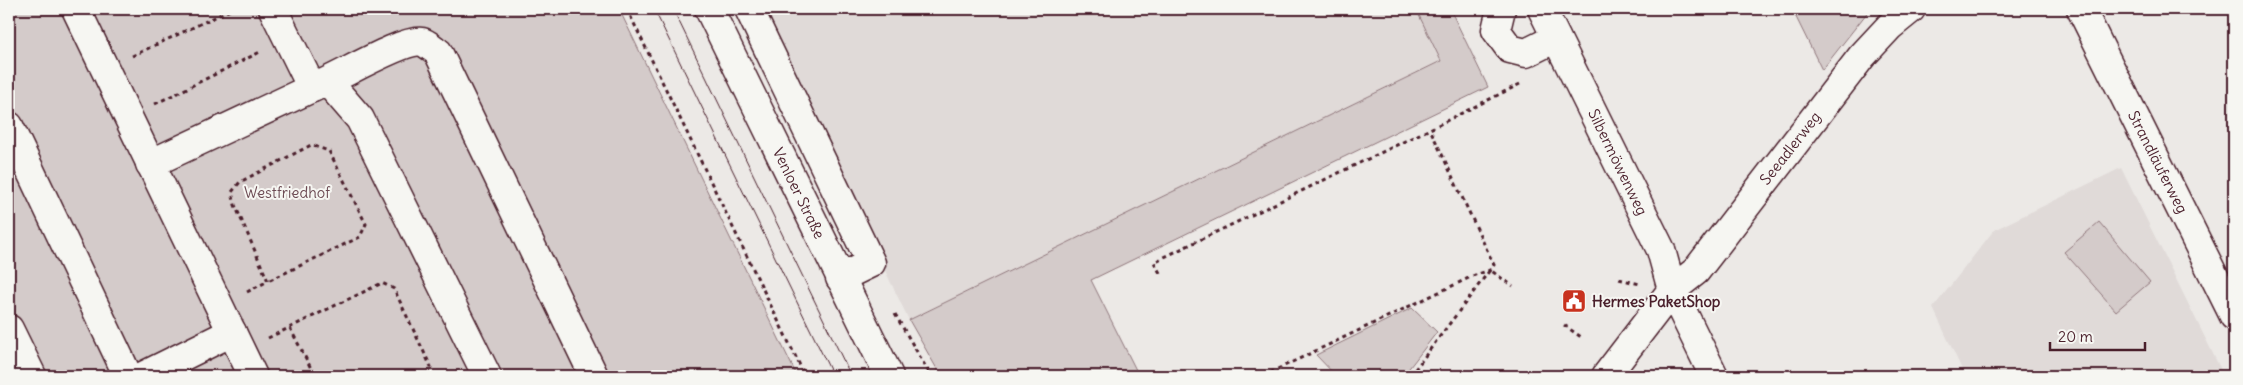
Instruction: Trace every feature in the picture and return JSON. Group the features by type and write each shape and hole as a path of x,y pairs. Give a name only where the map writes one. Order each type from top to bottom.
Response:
{"street":[{"path":"76,9 253,376"},
{"path":"273,9 288,38 320,85 360,119 486,376"},
{"name":"Venloer Straße","path":"709,9 889,376"},
{"path":"750,9 871,263 840,278"},
{"path":"1501,9 1496,30 1510,49 1526,53 1556,38"},
{"name":"Silbermöwenweg","path":"1542,9 1661,250 1672,290"},
{"name":"Seeadlerweg","path":"1606,376 1672,290 1696,271 1862,56 1890,26 1911,9"},
{"name":"Strandläuferweg","path":"2081,9 2234,316"},
{"path":"150,164 404,44 422,42 438,52 594,376"},
{"path":"737,67 770,51"},
{"path":"766,126 799,111"},
{"path":"9,126 128,376"},
{"path":"1672,290 1714,376"},
{"path":"9,329 32,376"},
{"path":"143,376 232,332"}],"path":[{"path":"105,69 232,9"},
{"path":"627,9 805,376"},
{"path":"128,117 288,38"},
{"path":"1160,273 1154,262 1524,82"},
{"path":"1410,376 1494,265 1430,129"},
{"path":"219,306 360,237 366,224 329,151 311,145 240,182 232,192 235,205 268,281"},
{"path":"1490,270 1513,286"},
{"path":"1263,376 1475,275 1490,270"},
{"path":"316,376 290,328 382,283 394,289 431,367 429,376"},
{"path":"890,306 931,376"},
{"path":"1564,325 1580,337"}],"shaded area":[{"path":"758,9 1416,9 1441,61 909,320"},
{"path":"2121,168 2224,376 1965,376 1933,308 1994,230"}],"green space":[{"name":"Westfriedhof","path":"9,9 619,9 797,376 9,376"},
{"path":"1416,9 1450,9 1488,87 1091,280 1139,376 941,376 909,320 1441,61"},
{"path":"1792,9 1870,9 1822,70"},
{"path":"2099,222 2150,282 2116,311 2064,252"},
{"path":"1412,308 1437,332 1403,376 1336,376 1316,355"}],"tram line":[{"path":"654,9 833,376"},
{"path":"673,9 851,376"}],"place":[{"name":"Hermes PaketShop","path":"1574,301"}]}
